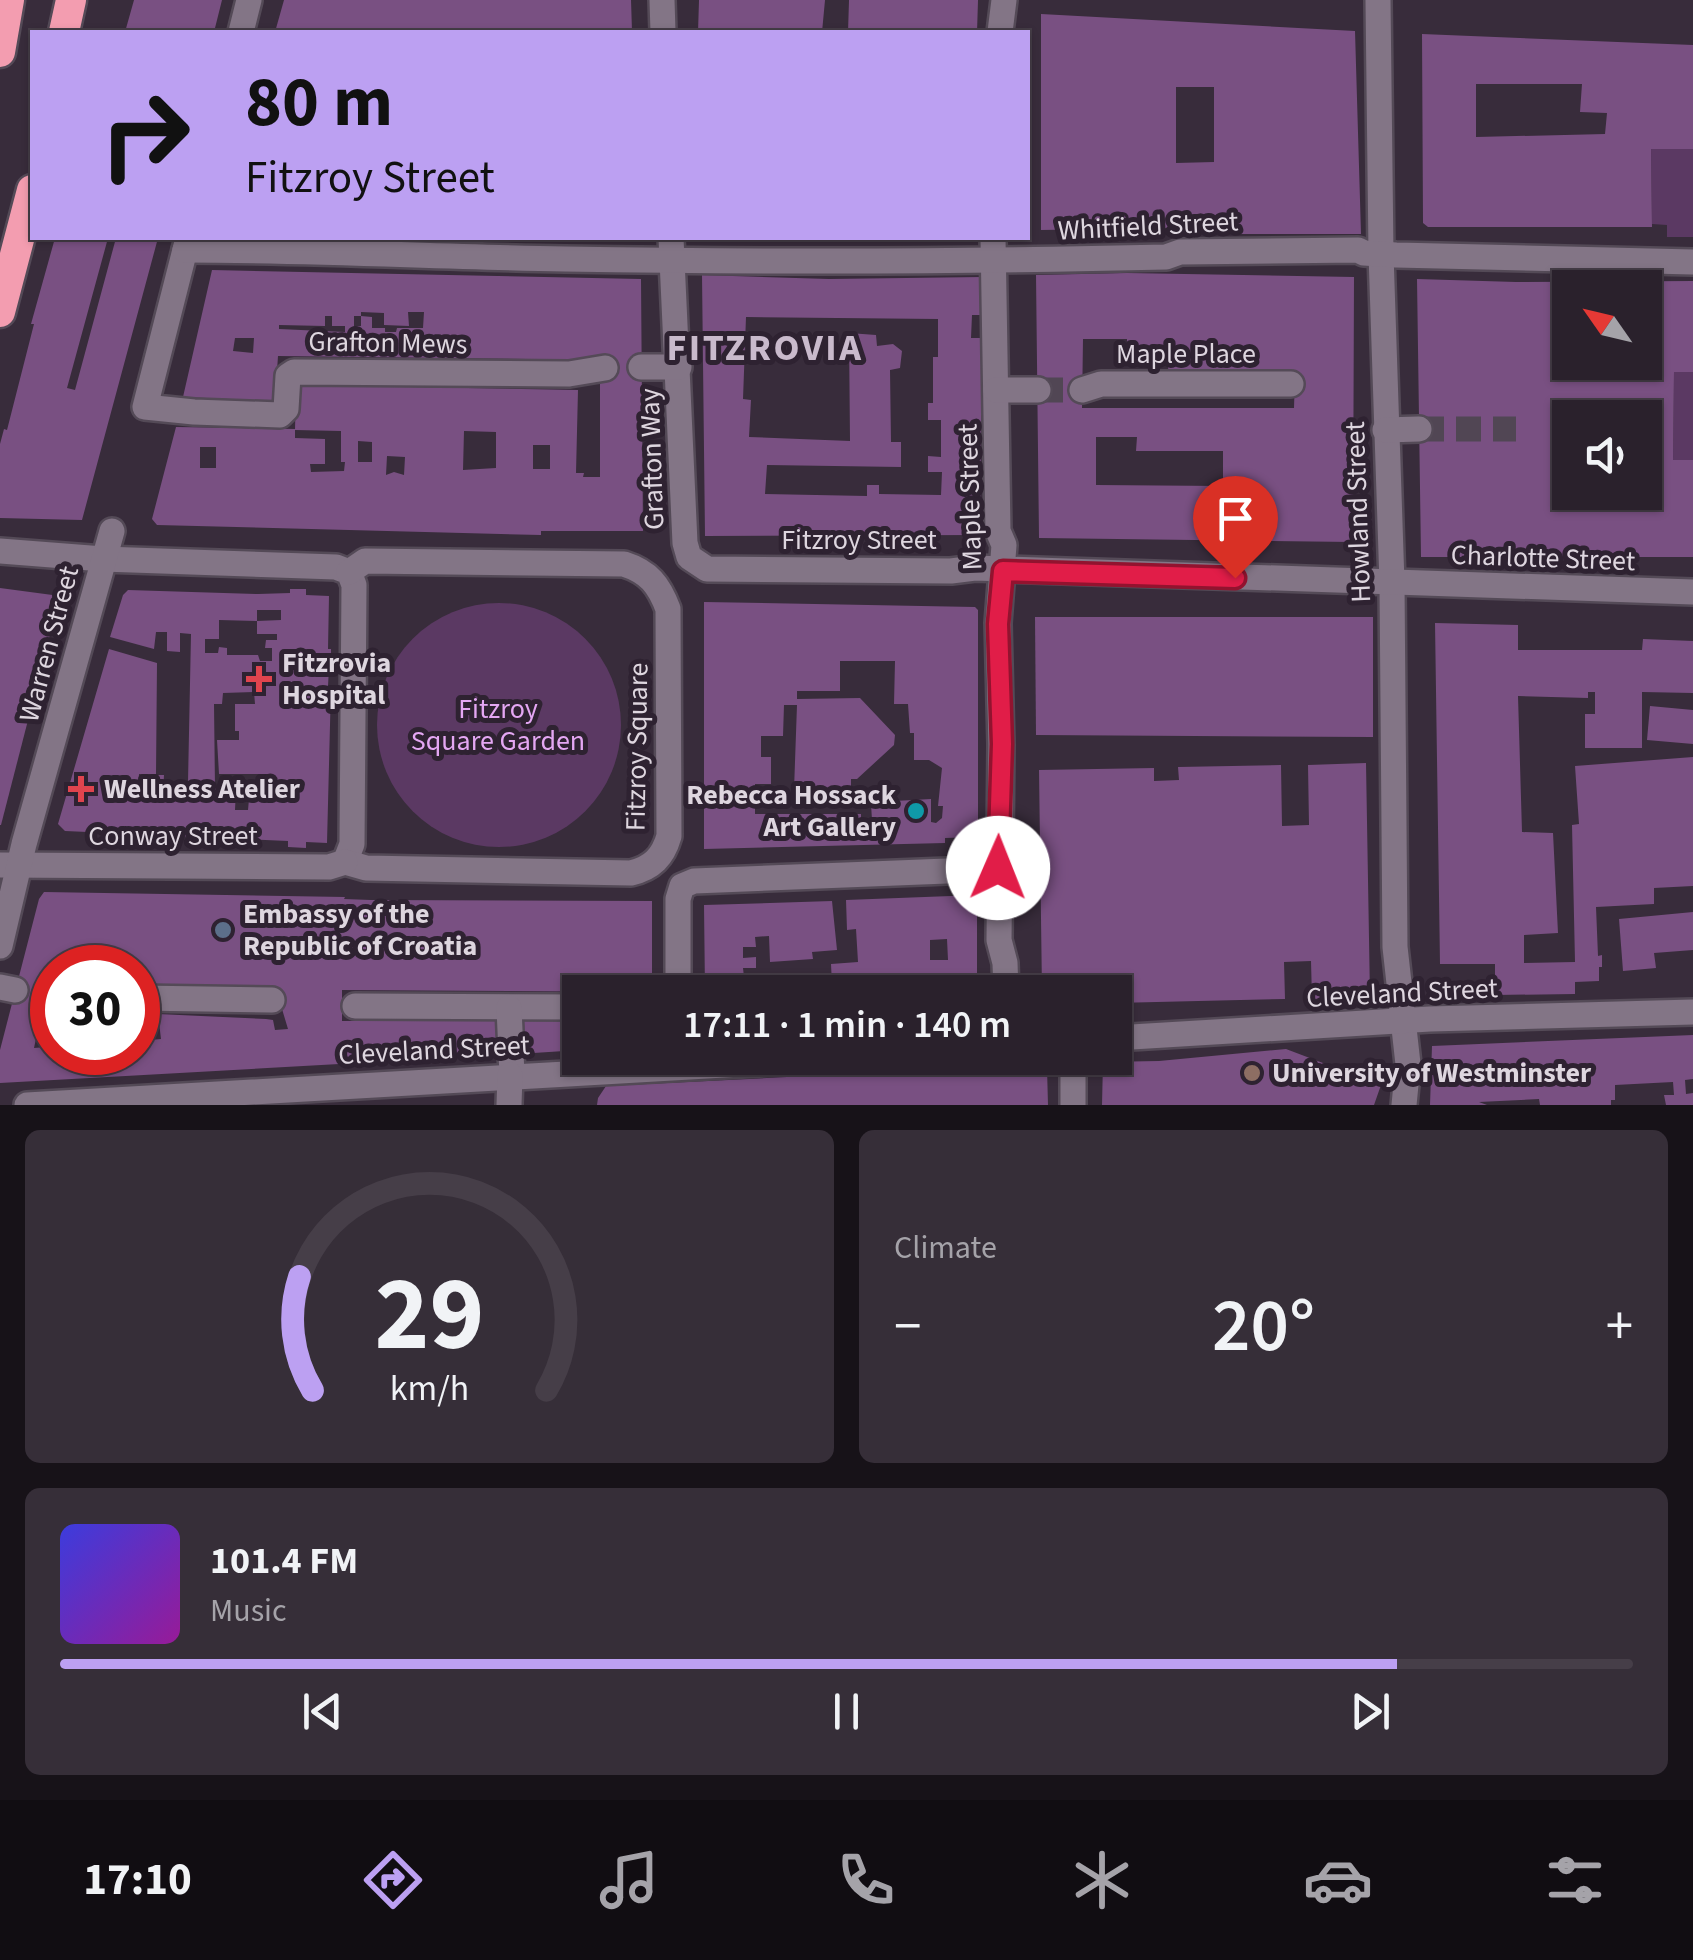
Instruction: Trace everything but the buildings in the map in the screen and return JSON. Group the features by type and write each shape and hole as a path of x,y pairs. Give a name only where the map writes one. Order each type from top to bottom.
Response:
{"highway":[{"path":"0,52 9,0"},
{"path":"64,30 71,0"},
{"path":"0,312 30,198"}],"street":[{"path":"242,30 249,0"},
{"path":"662,0 663,30"},
{"path":"1000,30 1004,0"},
{"name":"Howland Street","path":"1378,0 1385,430 1392,584 1395,946 1408,1075 1404,1105"},
{"name":"Whitfield Street","path":"186,244 993,249 1166,257 1180,252 1358,250 1381,254 1693,262"},
{"name":"Grafton Mews","path":"186,244 145,407 280,415 286,409 288,376 294,372 568,374 605,368"},
{"name":"Grafton Way","path":"671,248 685,543 689,557"},
{"name":"Maple Street","path":"993,249 998,530 1004,545 998,624 1002,744 998,868 999,940 1005,975"},
{"path":"641,367 678,367"},
{"name":"Maple Place","path":"1082,390 1101,384 1291,384"},
{"path":"996,390 1038,390"},
{"path":"1385,430 1418,429"},
{"name":"Warren Street","path":"0,946 10,865 112,531"},
{"path":"0,550 103,560"},
{"name":"Fitzroy Street","path":"689,557 707,569 976,568 1392,584"},
{"name":"Fitzroy Square","path":"103,560 336,567 349,572 365,561 624,564 642,570 654,581 668,609 669,836 658,860 631,874 366,868 346,862"},
{"path":"346,862 352,844 354,724 354,585 349,572"},
{"name":"Charlotte Street","path":"1392,584 1693,592"},
{"name":"Conway Street","path":"10,865 329,866 346,862"},
{"path":"678,975 678,899 682,886 694,881 998,868"},
{"path":"160,998 272,1000"},
{"path":"355,1006 562,1006"},
{"path":"508,1008 509,1105"},
{"name":"Cleveland Street","path":"1132,1037 1404,1020 1693,1012"},
{"name":"Cleveland Street","path":"28,1105 171,1100 562,1071"},
{"path":"1073,1075 1073,1105"}],"green space":[{"path":"1651,149 1693,149 1693,237 1667,237 1667,225 1652,224"},
{"path":"1674,372 1693,372 1693,460 1673,460"},
{"name":"Fitzroy Square Garden","path":"499,603 546,613 585,639 611,678 621,725 611,772 585,811 546,837 499,847 452,837 413,811 387,772 377,725 387,678 413,639 452,613"}],"tunnel":[{"path":"1038,390 1082,390"},
{"path":"1419,429 1516,429"}],"place":[{"name":"Fitzrovia Hospital","path":"259,679"},
{"name":"Wellness Atelier","path":"81,789"},
{"name":"Rebecca Hossack Art Gallery","path":"916,811"},
{"name":"Embassy of the Republic of Croatia","path":"223,930"},
{"name":"University of Westminster","path":"1252,1073"}],"district":[{"name":"FITZROVIA","path":"765,348"}],"route":[{"path":"998,868 1002,744 998,624 1003,571 1235,578"}]}
